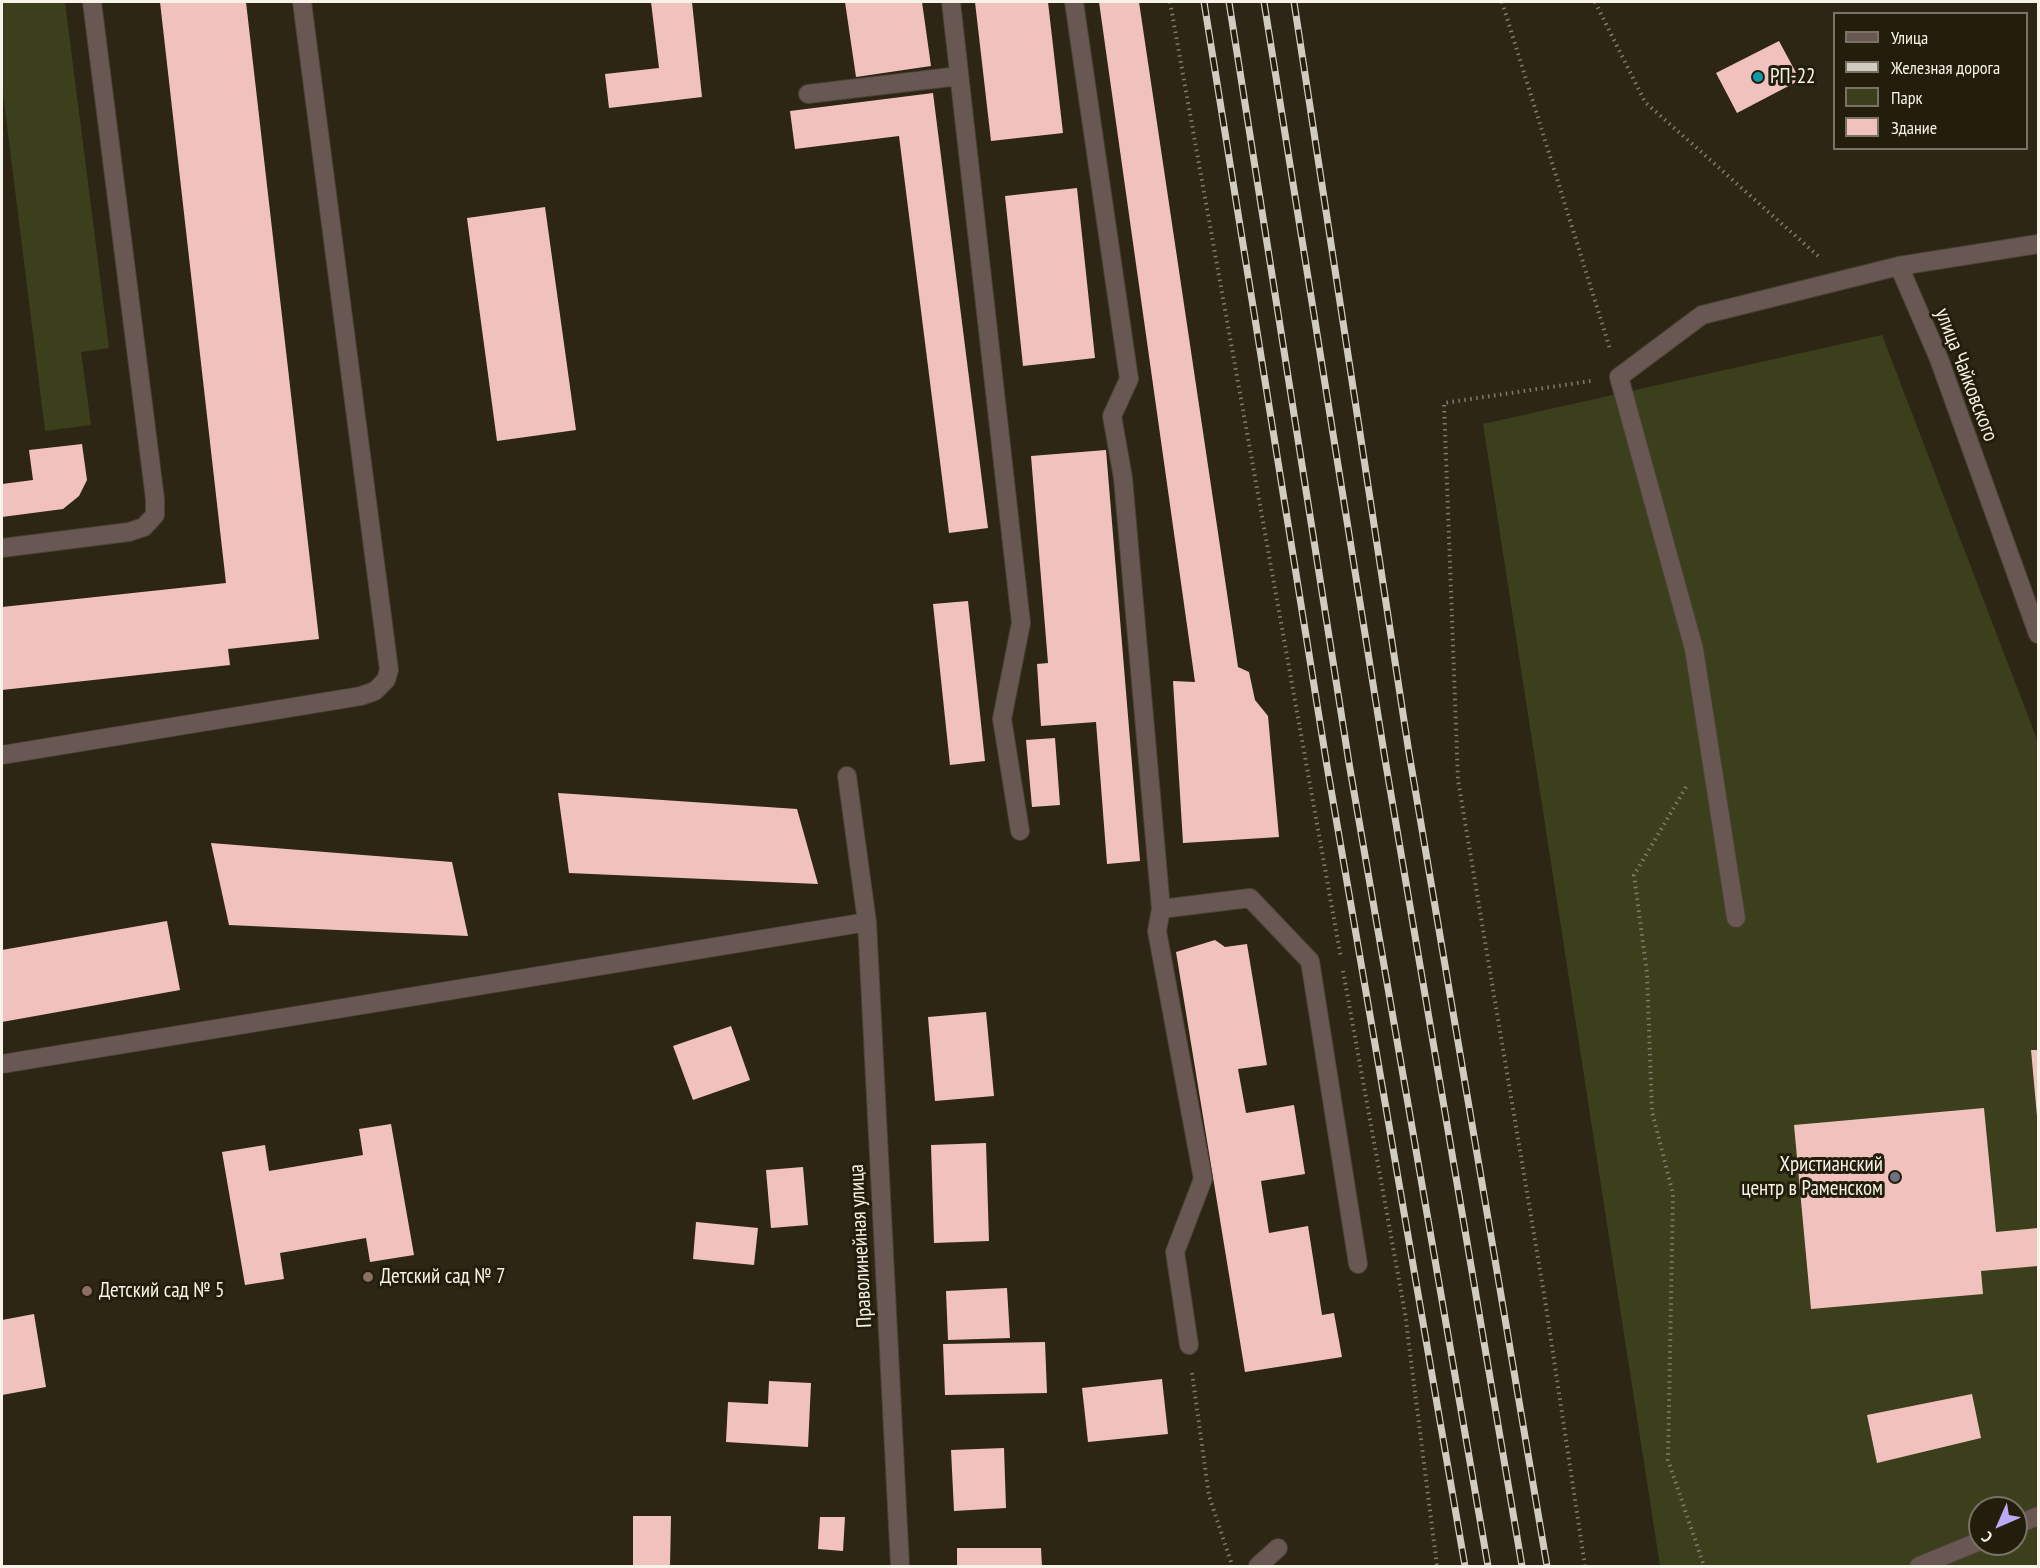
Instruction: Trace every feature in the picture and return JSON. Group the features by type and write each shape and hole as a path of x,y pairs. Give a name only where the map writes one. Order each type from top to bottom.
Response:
{"street":[{"path":"2,548 129,532 144,527 155,515 155,499 92,2"},
{"path":"2,755 361,696 375,691 386,680 389,670 302,2"},
{"path":"951,2 1021,623 1002,719 1020,831"},
{"path":"1074,2 1129,379 1112,416 1123,478 1161,909 1157,931 1203,1179 1175,1252 1189,1345"},
{"path":"808,94 959,76"},
{"path":"1736,918 1694,649 1619,377 1702,315 1843,278 1899,266 2038,244"},
{"name":"улица Чайковского","path":"1899,266 1939,359 2038,634"},
{"name":"Праволинейная улица","path":"847,776 867,922 900,1566"},
{"path":"1161,909 1250,898 1310,961 1358,1264"},
{"path":"2,1064 867,922"},
{"path":"1919,1566 1968,1546"},
{"path":"1257,1566 1278,1548"}],"path":[{"path":"1170,2 1405,1313 1437,1566"},
{"path":"1502,2 1619,377 1444,403 1458,780 1545,1300 1585,1566"},
{"path":"1595,2 1645,102 1843,278"},
{"path":"1686,786 1634,875 1647,973 1652,1111 1673,1194 1668,1460 1704,1566"},
{"path":"1189,1345 1209,1496 1232,1566"}],"green space":[{"path":"2,2 65,2 109,348 81,352 91,425 45,431 2,85"},
{"path":"1882,335 2038,742 2038,1566 1660,1566 1483,424"}],"building":[{"path":"160,2 246,2 319,639 228,649 230,665 2,690 2,607 226,583"},
{"path":"651,2 692,2 702,97 609,108 605,74 659,68"},
{"path":"845,2 922,2 931,66 856,77"},
{"path":"975,2 1048,2 1063,133 991,141"},
{"path":"1099,2 1139,2 1238,667 1249,672 1255,700 1268,716 1279,837 1183,843 1173,681 1195,682"},
{"name":"РП-22","path":"1779,41 1800,80 1737,113 1716,73"},
{"path":"933,93 988,528 949,533 899,136 795,149 790,111"},
{"path":"1077,188 1095,358 1023,366 1005,196"},
{"path":"545,207 576,430 497,441 467,218"},
{"path":"82,444 87,480 79,496 63,509 2,517 2,484 33,480 29,450"},
{"path":"1106,450 1140,861 1107,864 1096,722 1041,726 1037,664 1048,663 1031,456"},
{"path":"968,601 985,761 950,765 933,604"},
{"path":"1055,738 1060,805 1032,807 1026,740"},
{"path":"558,793 797,809 818,884 569,873"},
{"path":"211,843 452,862 468,936 229,925"},
{"path":"167,921 180,990 2,1022 2,950"},
{"path":"1215,940 1225,947 1247,944 1267,1065 1238,1069 1246,1113 1294,1105 1305,1174 1261,1181 1269,1233 1308,1226 1322,1315 1334,1313 1342,1357 1245,1372 1176,952"},
{"path":"986,1012 994,1096 935,1101 928,1017"},
{"path":"731,1026 750,1080 693,1100 673,1046"},
{"path":"2031,1050 2038,1050 2038,1116 2037,1116"},
{"name":"Христианский центр в Раменском","path":"1984,1108 1996,1232 2038,1228 2038,1266 1981,1271 1983,1294 1811,1309 1794,1125"},
{"path":"391,1124 414,1255 370,1262 366,1238 280,1253 284,1279 245,1285 222,1152 265,1145 269,1171 363,1155 359,1129"},
{"path":"986,1143 989,1241 934,1243 931,1145"},
{"path":"803,1167 808,1225 771,1228 766,1170"},
{"path":"696,1222 758,1228 754,1265 693,1259"},
{"path":"1007,1288 1010,1338 948,1340 946,1291"},
{"path":"34,1314 46,1387 2,1395 2,1320"},
{"path":"1045,1342 1047,1393 945,1395 943,1344"},
{"path":"1162,1379 1168,1434 1088,1442 1082,1388"},
{"path":"769,1381 811,1383 808,1447 726,1442 728,1402 768,1404"},
{"path":"1972,1394 1981,1438 1877,1463 1867,1415"},
{"path":"1004,1448 1006,1508 954,1511 951,1450"},
{"path":"633,1516 671,1516 670,1566 633,1566"},
{"path":"820,1517 845,1517 843,1551 818,1549"},
{"path":"957,1548 1041,1548 1042,1566 957,1566"}],"railway":[{"path":"1204,2 1327,766 1465,1566"},
{"path":"1229,2 1349,763 1488,1566"},
{"path":"1264,2 1385,759 1522,1566"},
{"path":"1294,2 1409,753 1547,1566"}],"place":[{"name":"РП-22","path":"1758,77"},
{"name":"Христианский центр в Раменском","path":"1895,1177"},
{"name":"Детский сад № 7","path":"368,1277"},
{"name":"Детский сад № 5","path":"87,1291"}]}
